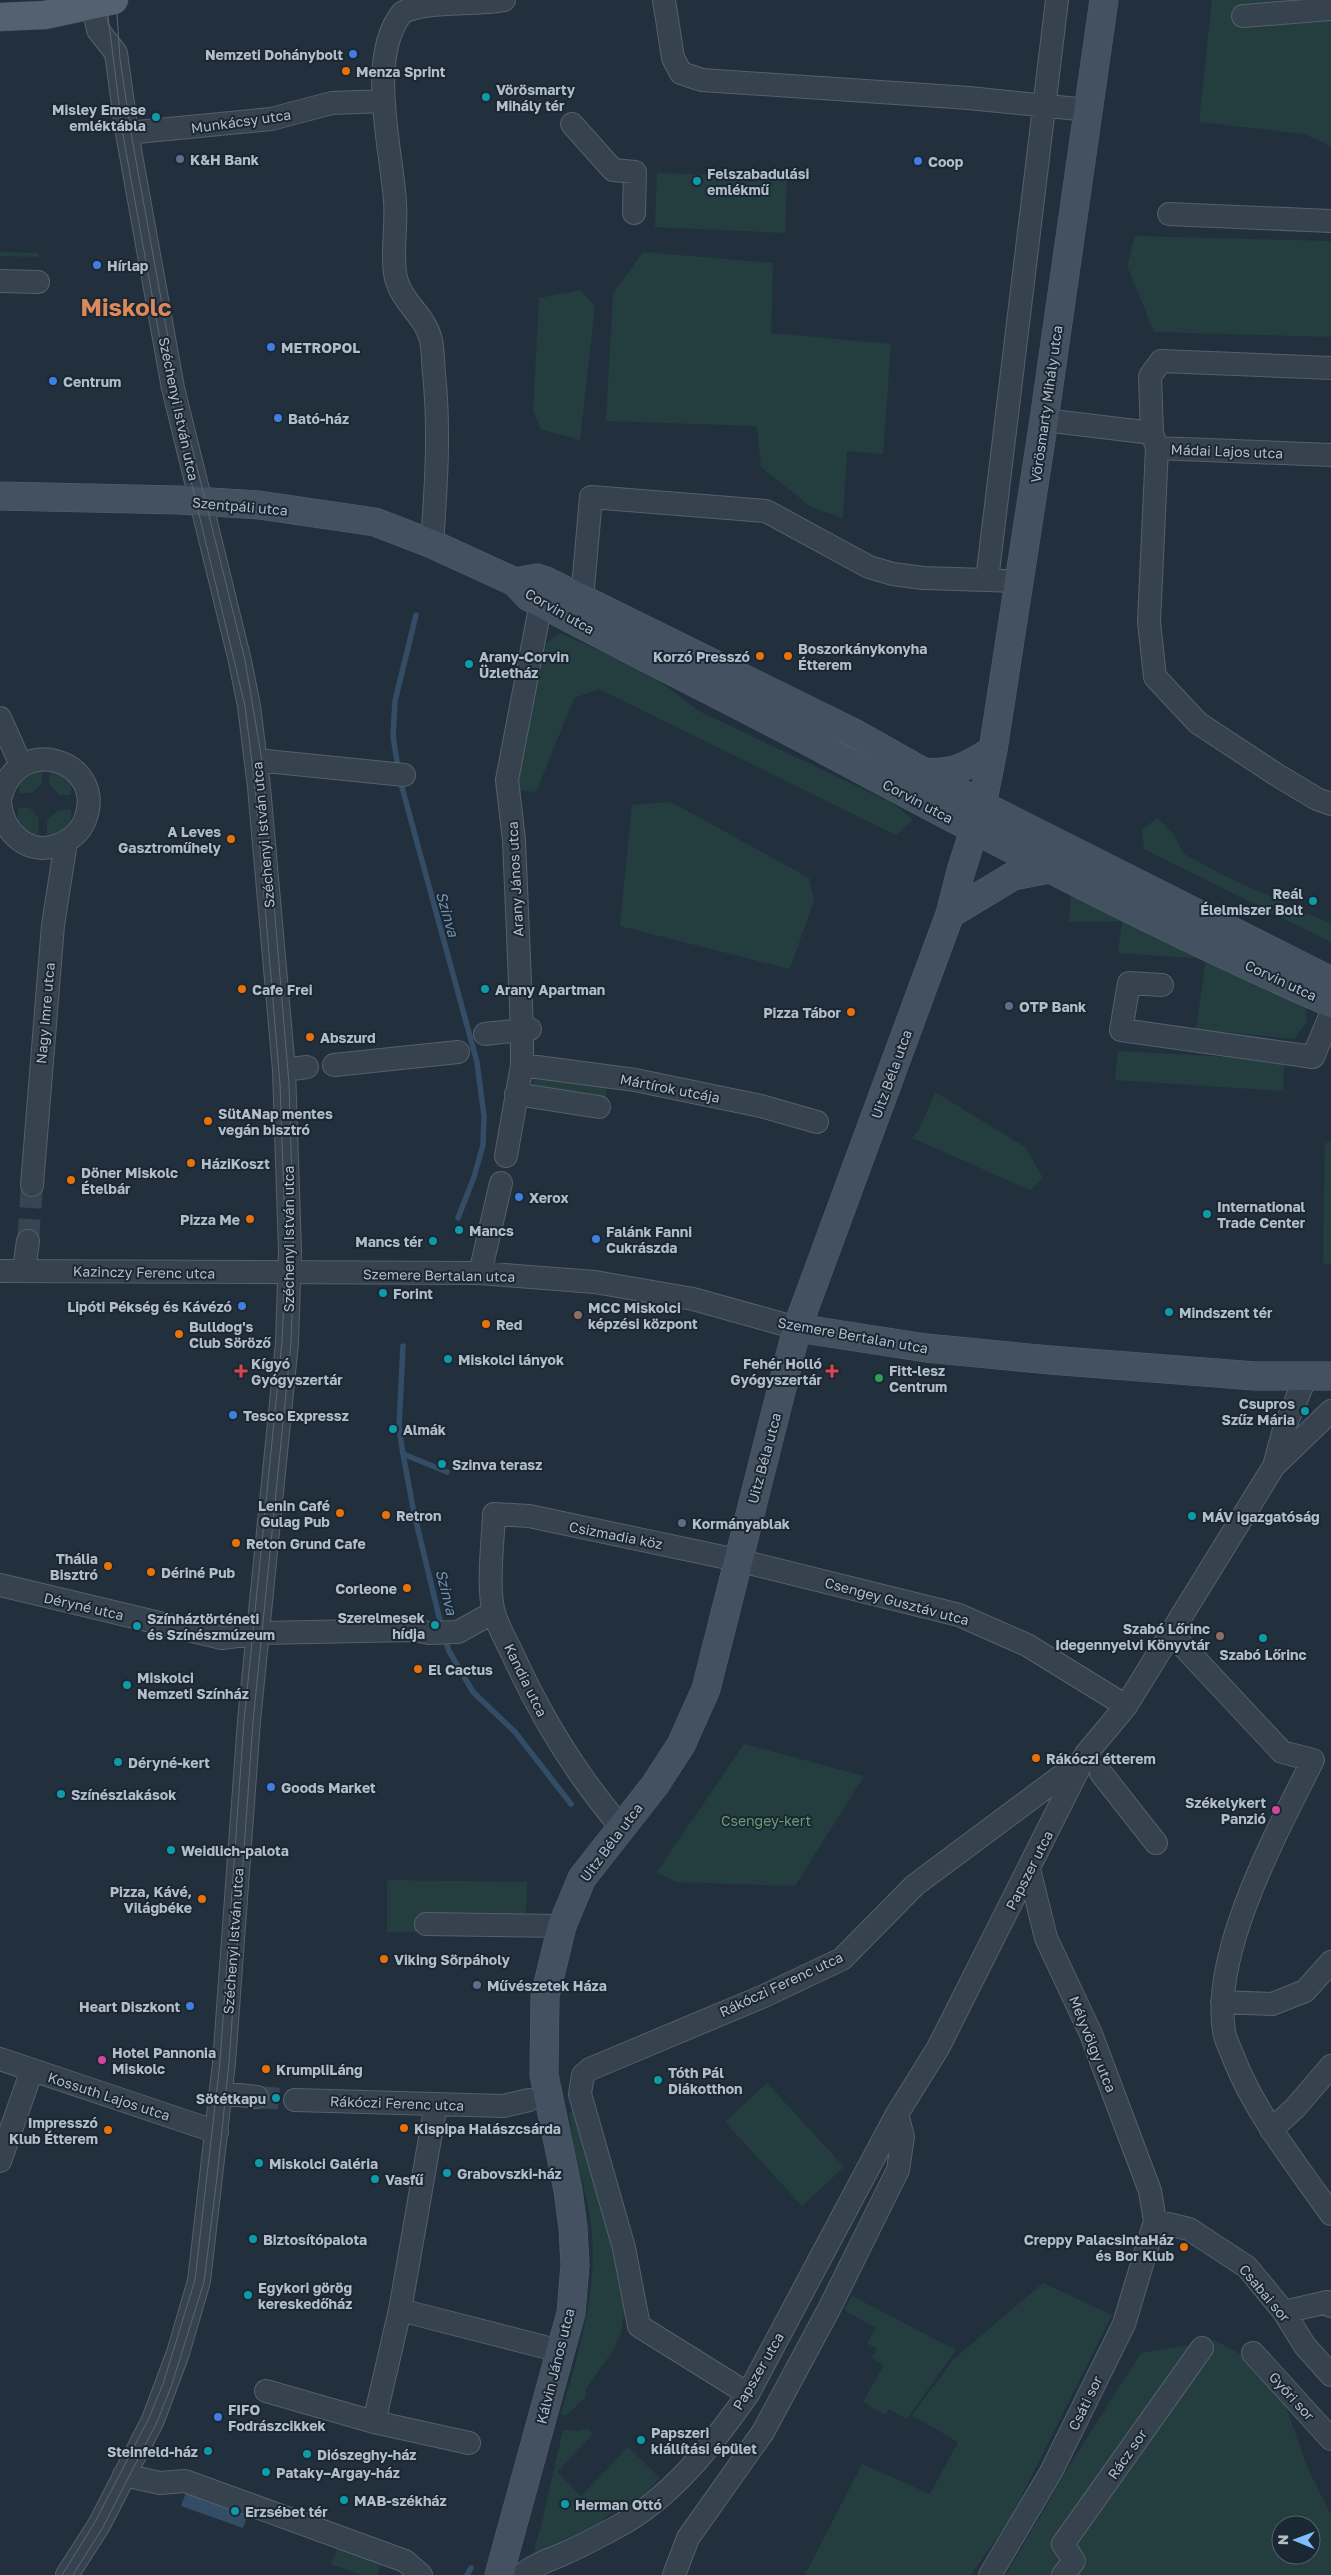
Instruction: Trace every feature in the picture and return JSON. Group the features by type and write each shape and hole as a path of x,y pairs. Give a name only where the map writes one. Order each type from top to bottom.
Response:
{"main road":[{"path":"0,17 45,15 100,2"}],"street":[{"path":"432,544 437,468 436,387 431,340 423,319 406,300 396,277 396,203 383,101 386,52 394,28 403,12 420,0 504,0"},
{"path":"664,0 673,58 681,73 702,80 969,98 1045,104 1088,110"},
{"path":"987,580 1057,0"},
{"name":"Vörösmarty Mihály utca","path":"982,805 993,750 1020,581 1103,1"},
{"name":"Széchenyi István utca","path":"68,2575 99,2525 153,2420 178,2353 200,2281 221,2093 257,1633 287,1343 289,1274 284,1070 256,760 240,661 173,388 127,133 116,53 98,30 100,2"},
{"path":"1243,16 1331,9"},
{"name":"Munkácsy utca","path":"127,133 158,132 271,119 332,103 383,101"},
{"path":"572,124 613,170 635,172 634,213"},
{"path":"1169,214 1331,221"},
{"path":"0,281 38,282"},
{"path":"1331,368 1161,361 1150,376 1155,441 1149,622 1155,677 1198,723 1277,775 1318,799 1331,804"},
{"name":"Mádai Lajos utca","path":"1044,420 1155,441 1331,455"},
{"name":"Szentpáli utca","path":"0,496 259,505 375,522 472,562"},
{"path":"582,599 591,497 766,512 877,569 923,578 1020,581"},
{"name":"Corvin utca","path":"472,562 515,582 529,597 543,592 582,599 854,733 982,805 1331,981"},
{"name":"Corvin utca","path":"543,592 975,831 1271,977 1331,1003"},
{"name":"Arany János utca","path":"506,1156 522,1065 526,1029 514,840 507,780 543,592"},
{"path":"0,718 21,765"},
{"path":"924,772 942,774 970,765 993,750"},
{"path":"46,758 58,761 70,766 83,781 89,800 88,812 79,830 66,842 53,847 40,848 28,845 7,828 1,815 0,802 3,787 10,775 21,765 46,758"},
{"path":"256,760 404,775"},
{"name":"Uitz Béla utca","path":"538,2098 545,1996 562,1926 582,1878 620,1826 655,1785 681,1744 706,1689 797,1328 950,914 961,871 982,805"},
{"path":"938,811 950,833 954,849 950,914"},
{"name":"Nagy Imre utca","path":"32,1185 53,925 66,842"},
{"path":"950,914 1013,876 1050,869"},
{"path":"1162,986 1129,983 1122,1030 1313,1057 1331,1014"},
{"path":"486,1034 526,1029"},
{"path":"334,1065 458,1052"},
{"name":"Mártírok utcája","path":"522,1065 635,1080 762,1106 817,1122"},
{"path":"284,1070 307,1067"},
{"path":"516,1094 599,1107"},
{"path":"480,1273 501,1183"},
{"path":"24,1270 28,1241"},
{"name":"Kazinczy Ferenc utca","path":"0,1271 289,1274"},
{"name":"Szemere Bertalan utca","path":"289,1274 480,1273 595,1282 692,1299 797,1328 926,1348 1207,1372 1319,1377"},
{"path":"1274,1466 1285,1426 1319,1377"},
{"path":"1331,1411 1274,1466 1230,1540 1170,1632 1282,1752 1322,1761 1278,1831 1245,1906 1225,1980 1222,2002 1224,2033 1243,2082 1271,2130 1331,2214"},
{"name":"Csizmadia köz","path":"494,1514 529,1516 737,1560"},
{"name":"Kandia utca","path":"494,1514 492,1574 494,1612 525,1681 558,1742 589,1789 620,1826"},
{"name":"Csengey Gusztáv utca","path":"737,1560 960,1615 1027,1645 1126,1706"},
{"name":"Déryné utca","path":"0,1585 222,1638 257,1633 412,1630 458,1632 494,1612"},
{"name":"Papszer utca","path":"510,2575 561,2555 650,2507 684,2474 728,2422 748,2394 897,2114 938,2048 1029,1869 1170,1632"},
{"path":"1092,1766 1156,1843"},
{"name":"Rákóczi Ferenc utca","path":"748,2394 639,2326 624,2248 580,2094 583,2075 590,2069 764,1996 842,1959 916,1885 1092,1766"},
{"name":"Mélyvölgy utca","path":"1029,1869 1046,1938 1091,2034 1150,2191 1154,2220"},
{"path":"426,1924 562,1926"},
{"path":"1222,2002 1272,2004 1305,1990 1331,1962"},
{"name":"Kossuth Lajos utca","path":"0,2059 217,2132"},
{"path":"1271,2130 1295,2108 1331,2066"},
{"path":"0,2161 32,2070"},
{"path":"221,2093 257,2097"},
{"name":"Rákóczi Ferenc utca","path":"295,2100 503,2106 538,2098"},
{"name":"Kálvin János utca","path":"510,2575 560,2352 571,2313 575,2265 568,2190 538,2098"},
{"path":"374,2422 400,2310 436,2104"},
{"path":"674,2575 688,2538 763,2432 829,2309 898,2170 904,2137 897,2114"},
{"name":"Csabai sor","path":"1154,2220 1189,2229 1247,2267 1284,2312 1305,2346 1331,2375"},
{"name":"Csáti sor","path":"990,2575 1051,2472 1124,2324 1154,2220"},
{"path":"1284,2312 1327,2302 1331,2306"},
{"path":"400,2310 560,2352"},
{"name":"Rácz sor","path":"1069,2568 1063,2544 1202,2348"},
{"name":"Győri sor","path":"1253,2352 1331,2439"},
{"path":"266,2391 374,2422 469,2443"},
{"path":"124,2476 160,2483 185,2481 405,2561 421,2575"}],"green space":[{"path":"1212,0 1331,0 1331,146 1304,134 1199,122"},
{"path":"657,173 787,178 785,233 655,227"},
{"path":"1135,236 1331,241 1331,337 1154,332 1127,266"},
{"path":"0,252 38,253 39,257 0,256"},
{"path":"643,252 773,263 771,333 891,344 883,454 847,451 843,518 811,507 761,467 757,426 606,421 613,294"},
{"path":"581,290 595,307 580,440 541,429 533,411 539,298"},
{"path":"560,633 647,672 699,711 892,803 913,820 896,835 599,689 574,698 536,792 516,790 541,647"},
{"path":"42,769 42,783 32,793 19,793 19,780 23,772"},
{"path":"50,769 63,769 71,782 71,795 59,795 49,783"},
{"path":"671,802 809,878 814,900 790,969 620,926 632,805"},
{"path":"18,808 30,808 39,819 38,834 26,834 18,821"},
{"path":"59,810 71,810 71,823 59,834 47,834 47,820"},
{"path":"1157,818 1172,832 1184,854 1229,878 1331,924 1331,942 1144,849 1142,830"},
{"path":"1071,896 1091,898 1305,996 1307,1021 1294,1039 1196,1029 1206,959 1118,953 1122,921 1069,922"},
{"path":"1118,1051 1284,1060 1283,1091 1115,1080"},
{"path":"534,1077 607,1086 605,1103 532,1094"},
{"path":"935,1092 1025,1147 1043,1178 1030,1190 912,1138 919,1130"},
{"path":"1325,1143 1331,1143 1331,1264 1323,1264"},
{"name":"Csengey-kert","path":"744,1744 864,1776 795,1886 676,1882 657,1872"},
{"path":"387,1880 527,1882 526,1919 424,1932 387,1932"},
{"path":"767,2083 844,2167 802,2206 725,2122"},
{"path":"578,2105 614,2230 625,2307 621,2333 614,2349 585,2390 586,2396 566,2416 561,2414 586,2320 590,2296 593,2248 591,2223 569,2114"},
{"path":"1043,2283 1112,2315 1010,2519 971,2575 805,2575 862,2464 930,2494 958,2442 912,2415 954,2359"},
{"path":"852,2296 956,2350 907,2419 889,2409 885,2415 863,2402 884,2365 872,2358 877,2349 867,2343 876,2328 844,2310"},
{"path":"1216,2341 1274,2372 1307,2467 1331,2515 1331,2575 1006,2575 1071,2463 1141,2353"},
{"path":"587,2428 593,2434 557,2472 581,2496 628,2447 660,2478 632,2507 627,2500 603,2519 604,2525 540,2556 534,2550 563,2430 578,2431"},
{"path":"338,2547 381,2563 377,2575 362,2575 331,2564"}],"water":[{"path":"187,2490 249,2512 243,2528 181,2506"}],"waterway":[{"name":"Szinva","path":"398,768 393,736 395,701 416,615"},
{"name":"Szinva","path":"400,780 477,1062 484,1116 483,1145 474,1177 458,1218"},
{"name":"Szinva","path":"403,1346 399,1427 414,1513 442,1629"},
{"path":"403,1454 447,1472"},
{"name":"Szinva","path":"445,1638 449,1651 473,1692 515,1732 571,1804"},
{"name":"Szinva","path":"467,2575 471,2568"}],"tunnel":[{"path":"28,1241 32,1185"},
{"path":"257,2097 295,2100"}],"tram line":[{"path":"62,2575 95,2522 149,2418 163,2384 195,2280 220,2062 244,1721 282,1342 286,1251 280,1084 255,787 245,706 169,389 123,135 106,0"},
{"path":"73,2575 103,2527 157,2422 171,2387 204,2282 229,2063 253,1722 291,1343 294,1252 289,1084 262,761 245,660 177,387 131,133 120,59 116,0"}],"place":[{"name":"Nemzeti Dohánybolt","path":"353,54"},
{"name":"Menza Sprint","path":"346,71"},
{"name":"Vörösmarty Mihály tér","path":"486,97"},
{"name":"Misley Emese emléktábla","path":"156,117"},
{"name":"K&H Bank","path":"180,159"},
{"name":"Coop","path":"918,161"},
{"name":"Felszabadulási emlékmű","path":"697,181"},
{"name":"Hírlap","path":"97,265"},
{"name":"METROPOL","path":"271,347"},
{"name":"Centrum","path":"53,381"},
{"name":"Bató-ház","path":"278,418"},
{"name":"Korzó Presszó","path":"760,656"},
{"name":"Boszorkánykonyha Étterem","path":"788,656"},
{"name":"Arany-Corvin Üzletház","path":"469,664"},
{"name":"A Leves Gasztroműhely","path":"231,839"},
{"name":"Reál Élelmiszer Bolt","path":"1313,901"},
{"name":"Cafe Frei","path":"242,989"},
{"name":"Arany Apartman","path":"485,989"},
{"name":"OTP Bank","path":"1009,1006"},
{"name":"Pizza Tábor","path":"851,1012"},
{"name":"Abszurd","path":"310,1037"},
{"name":"SütANap mentes vegán bisztró","path":"208,1121"},
{"name":"HáziKoszt","path":"191,1163"},
{"name":"Döner Miskolc Ételbár","path":"71,1180"},
{"name":"Xerox","path":"519,1197"},
{"name":"International Trade Center","path":"1207,1214"},
{"name":"Pizza Me","path":"250,1219"},
{"name":"Mancs","path":"459,1230"},
{"name":"Falánk Fanni Cukrászda","path":"596,1239"},
{"name":"Mancs tér","path":"433,1241"},
{"name":"Forint","path":"383,1293"},
{"name":"Lipóti Pékség és Kávézó","path":"242,1306"},
{"name":"Mindszent tér","path":"1169,1312"},
{"name":"MCC Miskolci képzési központ","path":"578,1315"},
{"name":"Red","path":"486,1324"},
{"name":"Bulldog's Club Söröző","path":"179,1334"},
{"name":"Miskolci lányok","path":"448,1359"},
{"name":"Kígyó Gyógyszertár","path":"241,1371"},
{"name":"Fehér Holló Gyógyszertár","path":"832,1371"},
{"name":"Fitt-lesz Centrum","path":"879,1378"},
{"name":"Csupros Szűz Mária","path":"1305,1411"},
{"name":"Tesco Expressz","path":"233,1415"},
{"name":"Almák","path":"393,1429"},
{"name":"Szinva terasz","path":"442,1464"},
{"name":"Lenin Café Gulag Pub","path":"340,1513"},
{"name":"Retron","path":"386,1515"},
{"name":"MÁV igazgatóság","path":"1192,1516"},
{"name":"Kormányablak","path":"682,1523"},
{"name":"Reton Grund Cafe","path":"236,1543"},
{"name":"Thália Bisztró","path":"108,1566"},
{"name":"Dériné Pub","path":"151,1572"},
{"name":"Corleone","path":"407,1588"},
{"name":"Szerelmesek hídja","path":"435,1625"},
{"name":"Színháztörténeti és Színészmúzeum","path":"137,1626"},
{"name":"Szabó Lőrinc Idegennyelvi Könyvtár","path":"1220,1636"},
{"name":"Szabó Lőrinc","path":"1263,1638"},
{"name":"El Cactus","path":"418,1669"},
{"name":"Miskolci Nemzeti Színház","path":"127,1685"},
{"name":"Rákóczi étterem","path":"1036,1758"},
{"name":"Déryné-kert","path":"118,1762"},
{"name":"Goods Market","path":"271,1787"},
{"name":"Színészlakások","path":"61,1794"},
{"name":"Székelykert Panzió","path":"1276,1810"},
{"name":"Weidlich-palota","path":"171,1850"},
{"name":"Pizza, Kávé, Világbéke","path":"202,1899"},
{"name":"Viking Sörpáholy","path":"384,1959"},
{"name":"Művészetek Háza","path":"477,1985"},
{"name":"Heart Diszkont","path":"190,2006"},
{"name":"Hotel Pannonia Miskolc","path":"102,2060"},
{"name":"KrumpliLáng","path":"266,2069"},
{"name":"Tóth Pál Diákotthon","path":"658,2080"},
{"name":"Sötétkapu","path":"276,2098"},
{"name":"Kispipa Halászcsárda","path":"404,2128"},
{"name":"Impresszó Klub Étterem","path":"108,2130"},
{"name":"Miskolci Galéria","path":"259,2163"},
{"name":"Grabovszki-ház","path":"447,2173"},
{"name":"Vasfű","path":"375,2179"},
{"name":"Biztosítópalota","path":"253,2239"},
{"name":"Creppy PalacsintaHáz és Bor Klub","path":"1184,2247"},
{"name":"Egykori görög kereskedőház","path":"248,2295"},
{"name":"FIFO Fodrászcikkek","path":"218,2417"},
{"name":"Papszeri kiállítási épület","path":"641,2440"},
{"name":"Steinfeld-ház","path":"208,2451"},
{"name":"Diószeghy-ház","path":"307,2454"},
{"name":"Pataky–Argay-ház","path":"266,2472"},
{"name":"MAB-székház","path":"344,2500"},
{"name":"Herman Ottó","path":"565,2504"},
{"name":"Erzsébet tér","path":"235,2511"}],"district":[{"name":"Miskolc","path":"126,306"}]}
